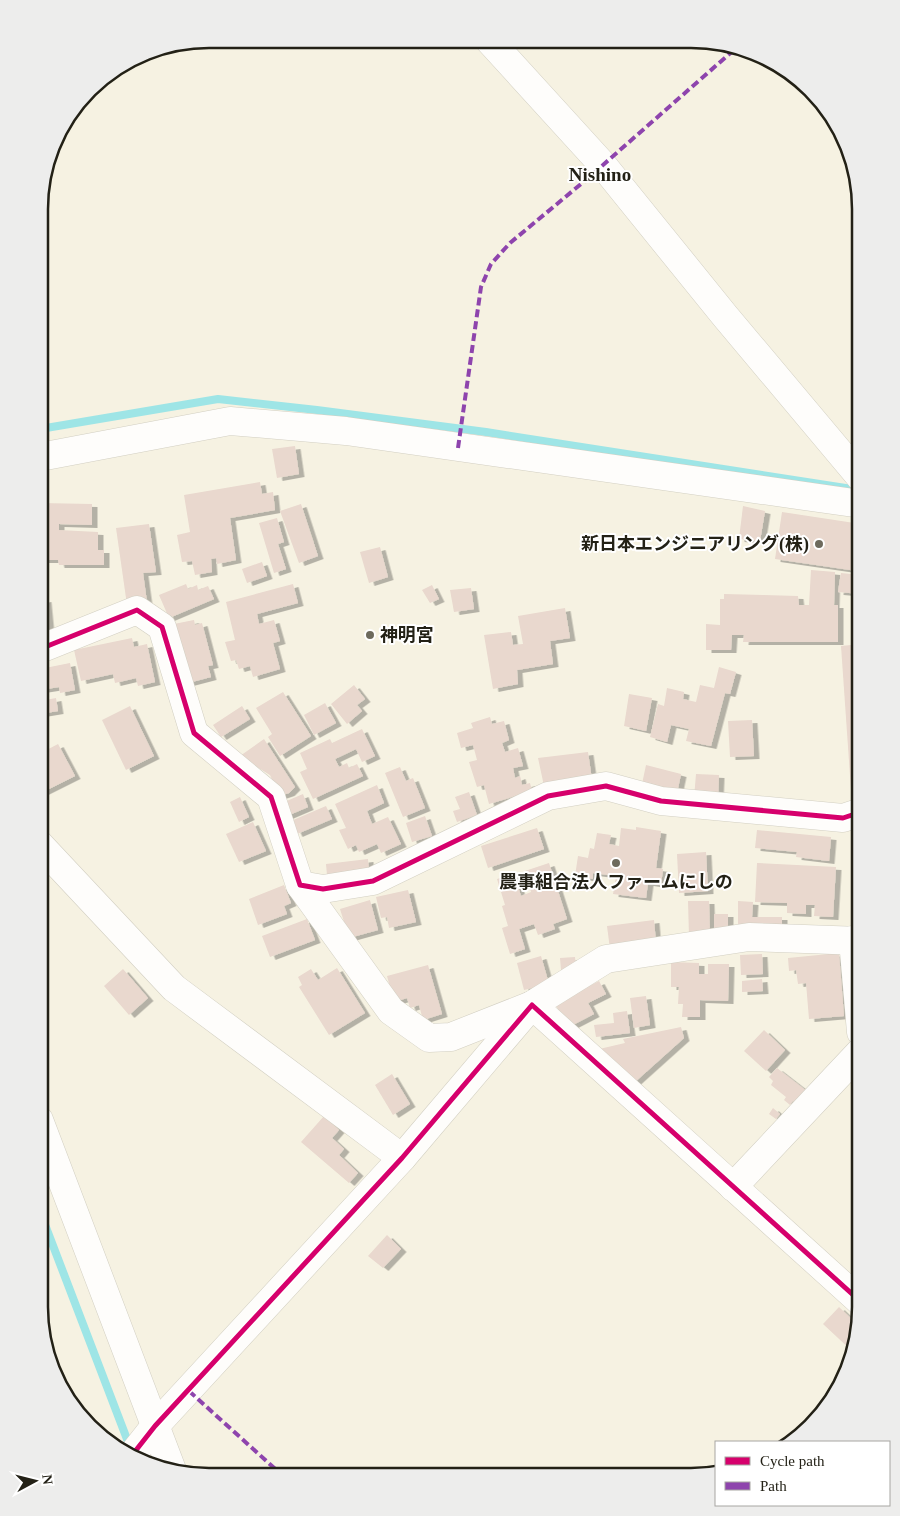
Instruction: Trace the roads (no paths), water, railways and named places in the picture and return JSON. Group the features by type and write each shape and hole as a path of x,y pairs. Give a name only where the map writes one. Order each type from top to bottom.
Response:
{"street":[{"path":"496,48 602,164 725,316 852,467"},
{"path":"48,455 230,421 346,431 852,503"},
{"path":"48,646 137,610 162,627 194,732 271,797 300,885 391,1011 429,1038 451,1037 532,1005 606,959 749,937 852,940"},
{"path":"300,885 323,889 374,881 548,796 606,786 661,801 843,818 852,815"},
{"path":"48,854 174,988 402,1158"},
{"path":"136,1451 155,1426 402,1158 532,1005"},
{"path":"532,1005 852,1294"},
{"path":"733,1187 852,1061"},
{"path":"48,1144 169,1463"}],"waterway":[{"path":"48,428 218,399 486,432 852,489"},
{"path":"48,1233 130,1447"}],"place":[{"name":"新日本エンジニアリング(株)","path":"819,544"},
{"name":"神明宮","path":"370,635"},
{"name":"農事組合法人ファームにしの","path":"616,863"}],"district":[{"name":"Nishino","path":"600,174"}]}
